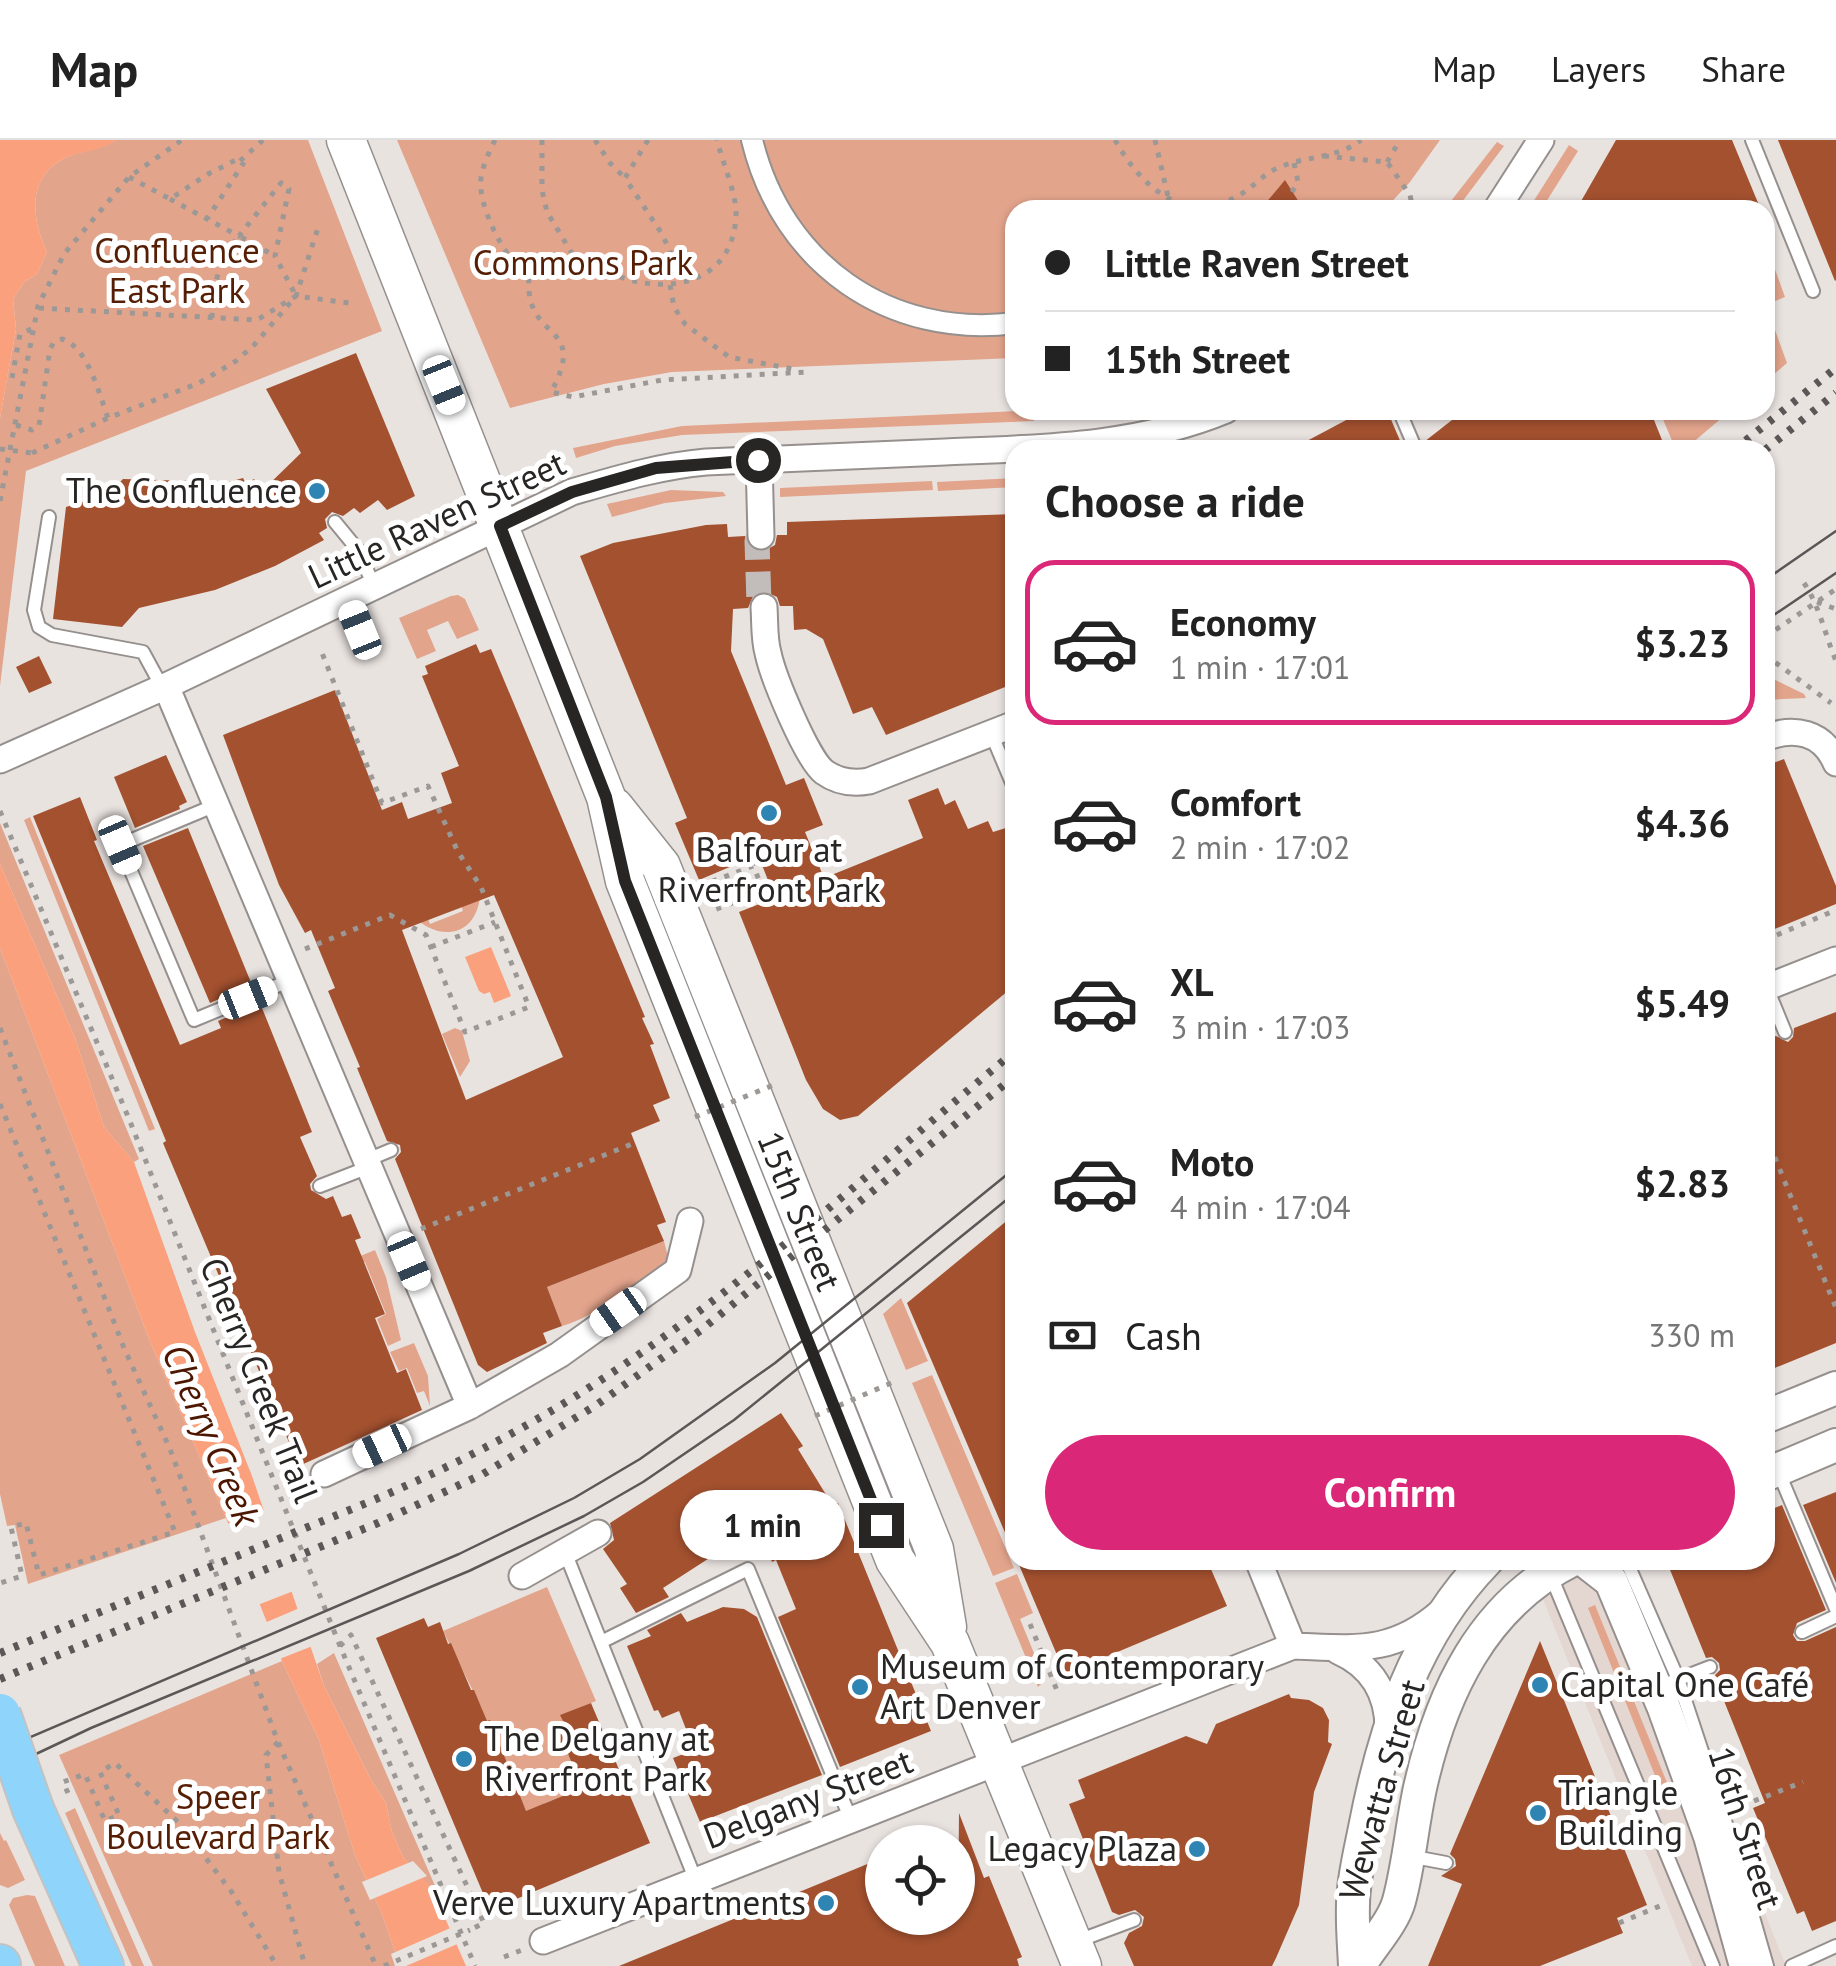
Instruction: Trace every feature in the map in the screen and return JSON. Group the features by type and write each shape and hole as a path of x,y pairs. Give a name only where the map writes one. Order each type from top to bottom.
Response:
{"main road":[{"name":"15th Street","path":"346,140 606,797 661,866 934,1549 950,1643 1076,1959"},
{"path":"0,1714 50,1801 103,1966"}],"street":[{"path":"752,140 765,180 790,224 822,264 845,283 874,302 906,315 951,326 1005,323"},
{"path":"1503,200 1542,140"},
{"name":"Little Raven Street","path":"1124,440 1179,440 1210,420"},
{"name":"Little Raven Street","path":"0,760 572,492 656,468 1005,449"},
{"path":"758,460 762,536"},
{"path":"764,606 768,656 809,755 828,775 845,782 869,780 1003,728"},
{"path":"164,686 470,1406"},
{"path":"1775,735 1796,731 1819,740 1836,763"},
{"path":"1775,984 1836,960"},
{"path":"324,1474 470,1406 559,1355 678,1270 690,1221"},
{"path":"1775,1414 1836,1388"},
{"path":"1775,1471 1835,1450"},
{"path":"522,1576 598,1534"},
{"path":"1262,1570 1293,1646"},
{"name":"Wewatta Street","path":"1357,1966 1354,1890 1375,1775 1388,1731 1408,1676 1429,1635 1479,1570"},
{"name":"Wewatta Street","path":"1357,1966 1398,1905 1435,1731 1452,1687 1488,1627 1549,1570"},
{"name":"16th Street","path":"1597,1570 1611,1581 1667,1683 1746,1966"},
{"name":"Delgany Street","path":"543,1941 1293,1646 1368,1649 1387,1644 1423,1627 1452,1601"},
{"name":"Delgany Street","path":"1324,1647 1354,1658 1377,1682 1384,1697 1388,1731"}],"lane":[{"path":"1752,140 1813,291"},
{"path":"49,516 34,610 39,627 52,636 144,652 164,686"},
{"path":"336,522 358,550 374,586"},
{"path":"348,599 360,630"},
{"path":"216,805 120,845 194,1020 290,980"},
{"path":"1775,1009 1785,1032"},
{"path":"320,1186 391,1150"},
{"path":"1775,1480 1836,1609"},
{"path":"565,1552 696,1881"},
{"path":"601,1642 748,1569 852,1820"},
{"path":"1558,1570 1713,1966"},
{"name":"16th Street","path":"1629,1570 1667,1683 1728,1830 1768,1966"},
{"path":"1802,1632 1836,1616"},
{"path":"1667,1683 1710,1667"},
{"path":"1407,1856 1446,1863"},
{"path":"1076,1959 1134,1920"},
{"path":"1792,1966 1836,1946"}],"path":[{"path":"0,501 38,308 64,254 129,177 182,140"},
{"path":"170,199 208,174 240,161 263,140"},
{"path":"495,140 480,182 505,255 529,278"},
{"path":"542,140 546,212 582,270"},
{"path":"595,140 610,164 626,178 662,234 684,282"},
{"path":"626,178 648,140"},
{"path":"529,278 582,270 644,283 700,279 717,265 730,246 737,213 717,140"},
{"path":"1115,140 1126,160 1152,189 1169,200"},
{"path":"1155,140 1169,200"},
{"path":"1229,200 1270,171 1294,161 1348,150 1361,140"},
{"path":"1387,162 1400,140"},
{"path":"1316,156 1387,162"},
{"path":"207,220 243,164 240,161"},
{"path":"1292,192 1298,182 1294,161"},
{"path":"1387,162 1411,200"},
{"path":"129,177 275,256 296,296"},
{"path":"212,318 218,270 226,252 281,183 290,190 275,256"},
{"path":"0,449 32,453 199,383 236,361 254,346 296,296 318,228"},
{"path":"529,278 534,314 559,338 564,350 565,364 551,392 573,397 662,380 806,372 730,358 684,324 674,307 670,284"},
{"path":"38,308 256,320 296,296 349,303"},
{"path":"12,378 20,334 34,328"},
{"path":"16,425 32,430 39,426 50,349 62,340 74,345 90,372 108,418"},
{"path":"1804,584 1817,602 1836,661"},
{"path":"1775,630 1836,589"},
{"path":"1817,602 1836,609"},
{"path":"304,950 390,915 426,935 465,1032 530,1007 481,887 458,852 428,786 382,803 320,648"},
{"path":"1775,662 1831,703"},
{"name":"Cherry Creek Trail","path":"0,811 129,1119 340,1646 475,1966"},
{"path":"693,889 753,866 764,891 714,910"},
{"path":"1775,936 1836,910"},
{"path":"431,947 495,922"},
{"path":"0,1028 98,1286 170,1449 278,1742 376,1966"},
{"path":"695,1117 776,1084"},
{"path":"0,1104 175,1532 39,1576 26,1523 11,1526 19,1574 0,1583"},
{"path":"419,1230 632,1144"},
{"path":"1775,1158 1836,1308"},
{"path":"815,1416 898,1380"},
{"path":"1030,1624 1058,1693"},
{"path":"340,1646 352,1635 484,1922 384,1966"},
{"path":"278,1742 266,1755 279,1872 305,1966"},
{"path":"50,1801 63,1782 85,1774 105,1821 118,1816 100,1772 114,1763 178,1822 230,1890 277,1966"},
{"path":"1754,1801 1803,1782"},
{"path":"1619,1922 1672,1900"}],"shaded area":[{"path":"1531,1570 1627,1570 1786,1966 1692,1966"}],"green space":[{"name":"Confluence East Park","path":"116,140 308,140 382,331 26,471 0,686 0,418 16,329 13,299 24,282 37,274 47,252 36,214 43,177 63,159"},
{"name":"Commons Park","path":"397,140 1440,140 1393,200 1005,200 1005,358 672,372 604,384 510,408"},
{"path":"1497,142 1504,146 1464,200 1452,200"},
{"path":"1569,145 1578,151 1547,200 1534,200"},
{"path":"1775,270 1785,297 1775,301"},
{"path":"1775,330 1787,363 1775,373"},
{"path":"1005,412 1005,420 1034,420 682,435 615,446 576,458 573,448 682,426"},
{"path":"1663,420 1719,420 1696,440 1672,440"},
{"path":"1005,479 1005,488 938,491 937,482"},
{"path":"932,481 933,490 780,497 780,488"},
{"path":"671,490 723,492 726,496 665,503 612,517 607,504"},
{"path":"458,595 465,599 479,630 457,639 448,621 427,630 436,651 417,659 399,618"},
{"path":"1775,680 1804,694 1806,698 1775,700"},
{"path":"30,817 155,1129 149,1131 24,820"},
{"path":"0,823 139,1159 134,1162 104,1127 75,1038 0,864"},
{"path":"456,891 480,897 477,911 463,928 453,932 431,929 410,913 419,896 430,924 463,911"},
{"path":"0,948 147,1334 226,1518 28,1584 15,1525 7,1526 0,1494"},
{"path":"455,1028 462,1031 470,1061 460,1077 442,1034"},
{"path":"664,1241 669,1261 605,1306 562,1326 547,1287"},
{"path":"375,1250 386,1277 401,1340 388,1346 377,1319 386,1314 365,1262 236,1314 233,1308"},
{"path":"901,1298 928,1361 906,1370 883,1314"},
{"path":"414,1343 428,1376 430,1406 424,1391 417,1393 407,1368 399,1371 390,1352"},
{"path":"932,1375 1005,1547 1005,1570 1009,1570 993,1576 912,1383"},
{"path":"1017,1574 1033,1613 1020,1619 1045,1680 1038,1687 995,1583"},
{"path":"547,1587 596,1701 561,1715 564,1723 552,1728 562,1751 566,1749 582,1788 545,1803 527,1821 490,1721 481,1724 482,1709 443,1631"},
{"path":"1595,1605 1676,1805 1668,1808 1588,1608"},
{"path":"334,1653 436,1888 434,1892 403,1857 386,1803 324,1686 317,1664"},
{"name":"Speer Boulevard Park","path":"282,1661 319,1740 355,1855 400,1966 153,1966 59,1755"},
{"path":"75,1808 144,1966 132,1966 65,1813"},
{"path":"0,1833 25,1880 8,1888 0,1885"},
{"path":"35,1896 65,1966 35,1966 9,1905 13,1898"}],"water":[{"path":"0,140 116,140 63,159 43,177 36,214 47,252 37,274 24,282 13,299 16,329 0,418"},
{"name":"Cherry Creek","path":"0,864 75,1038 104,1127 134,1162 252,1476 324,1686 386,1803 403,1857 432,1888 466,1966 400,1966 355,1855 319,1740 282,1661 147,1334 0,948"},
{"path":"491,947 511,996 494,1003 490,992 479,991 465,957"}],"pier":[{"path":"268,1508 296,1590 255,1606 224,1525"},
{"path":"302,1607 315,1645 277,1660 262,1624"},
{"path":"413,1861 427,1876 370,1900 362,1882"},
{"path":"455,1926 462,1942 406,1966 395,1966 391,1954"}],"building":[{"path":"1616,140 1732,140 1757,200 1582,200"},
{"path":"1778,140 1836,140 1835,281"},
{"path":"1285,180 1298,200 1268,200"},
{"name":"The Confluence","path":"356,353 415,496 387,510 378,500 360,513 354,508 343,516 332,512 325,519 327,528 319,533 324,540 275,566 215,590 139,608 122,627 53,619 66,507 108,494 123,479 195,481 197,491 243,478 246,484 254,479 262,491 301,453 266,389"},
{"path":"1346,420 1391,420 1400,440 1309,440"},
{"path":"1452,420 1654,420 1662,440 1427,440"},
{"name":"Balfour at Riverfront Park","path":"1005,514 1005,687 886,735 872,707 853,714 823,639 806,629 794,630 793,606 780,606 777,597 764,591 754,594 748,608 733,609 731,651 786,785 804,778 823,825 805,832 824,878 923,838 908,800 938,788 945,805 955,800 968,829 988,821 993,832 1005,828 1005,993 858,1116 840,1120 823,1109 806,1080 739,912 775,898 758,855 699,880 675,823 687,818 580,556 613,543 727,524 728,537 745,536 752,550 762,552 775,545 777,535 787,535 787,522"},
{"path":"476,644 480,653 491,649 645,1017 642,1018 654,1044 650,1045 670,1098 653,1105 660,1121 631,1133 666,1222 657,1225 664,1241 547,1287 562,1326 543,1333 547,1343 487,1372 478,1365 395,1159 401,1152 400,1145 387,1141 357,1068 360,1067 328,991 335,988 311,930 305,933 279,885 223,735 335,690 382,810 402,802 408,819 452,803 441,773 459,766 422,676 428,674 425,666","holes":["494,895 563,1057 466,1100 402,930"]},
{"path":"39,656 52,683 29,693 16,667"},
{"path":"166,755 187,802 180,809 135,828 114,777"},
{"path":"1784,759 1836,886 1836,904 1775,929 1775,762"},
{"path":"80,797 97,840 94,841 180,1045 221,1028 218,1021 260,1003 312,1132 300,1137 317,1176 310,1184 311,1190 326,1199 333,1196 342,1217 351,1214 361,1238 355,1240 385,1314 375,1318 397,1373 406,1369 422,1410 299,1466 163,1143 166,1141 33,816"},
{"path":"188,828 252,985 210,1003 143,846"},
{"path":"1836,1012 1836,1343 1775,1368 1775,1036 1788,1042 1794,1028"},
{"path":"1005,1222 1005,1533 907,1303"},
{"path":"781,1413 803,1446 798,1449 833,1506 838,1503 931,1731 840,1767 778,1617 796,1609 759,1526 663,1588 669,1597 636,1613 620,1588 627,1584 603,1549 614,1540 610,1523"},
{"path":"1836,1492 1836,1583 1803,1505"},
{"path":"1782,1505 1826,1610 1797,1623 1793,1635 1797,1641 1805,1641 1836,1627 1836,1921 1812,1931 1804,1911 1797,1914 1753,1808 1765,1803 1714,1676 1720,1670 1719,1663 1712,1657 1706,1658 1670,1570 1775,1570 1775,1508"},
{"path":"1021,1570 1211,1570 1227,1606 1065,1674"},
{"path":"723,1607 744,1609 757,1617 822,1775 700,1822 673,1758 694,1750 679,1711 662,1718 658,1710 654,1711 627,1646 651,1636 647,1630 681,1613 687,1622"},
{"name":"The Delgany at Riverfront Park","path":"424,1618 428,1627 440,1622 471,1690 487,1721 490,1720 526,1811 582,1788 566,1749 562,1751 552,1728 564,1723 560,1715 591,1703 650,1843 490,1910 376,1638"},
{"name":"Triangle Building","path":"1540,1641 1647,1905 1617,1918 1623,1933 1540,1966 1428,1966 1462,1884 1441,1876 1456,1866 1450,1854"},
{"name":"Legacy Plaza","path":"1289,1694 1323,1708 1329,1720 1328,1742 1332,1744 1314,1792 1299,1905 1272,1966 1134,1966 1124,1943 1129,1933 1142,1926 1144,1917 1135,1910 1119,1915 1112,1912 1069,1804 1085,1798 1078,1780 1186,1736 1207,1744 1216,1724"},
{"name":"Verve Luxury Apartments","path":"975,1855 984,1878 989,1876 1022,1957 1017,1959 1019,1966 619,1966 865,1865 865,1935 975,1935"}],"tunnel":[{"path":"761,536 757,541 759,603 764,607"}],"tram line":[{"path":"1775,573 1836,531"},
{"path":"1775,614 1836,573"},
{"path":"0,1750 459,1554 574,1498 640,1459 775,1363 1005,1176"},
{"path":"0,1771 91,1728 469,1571 584,1516 643,1482 734,1420 1005,1201"}],"railway":[{"path":"1775,417 1836,368"},
{"path":"1775,442 1836,393"},
{"path":"1746,440 1771,420"},
{"path":"0,1653 396,1490 554,1409 637,1356 748,1274 1005,1059"},
{"path":"0,1679 378,1523 483,1474 595,1406 701,1330 1005,1084"}],"place":[{"name":"The Confluence","path":"317,491"},
{"name":"Balfour at Riverfront Park","path":"769,813"},
{"name":"Capital One Café","path":"1540,1685"},
{"name":"Museum of Contemporary Art Denver","path":"860,1687"},
{"name":"The Delgany at Riverfront Park","path":"464,1759"},
{"name":"Triangle Building","path":"1538,1813"},
{"name":"Legacy Plaza","path":"1197,1849"},
{"name":"Verve Luxury Apartments","path":"826,1903"}],"route":[{"path":"758,460 656,468 572,492 500,526 606,797 625,881 881,1525"}]}
